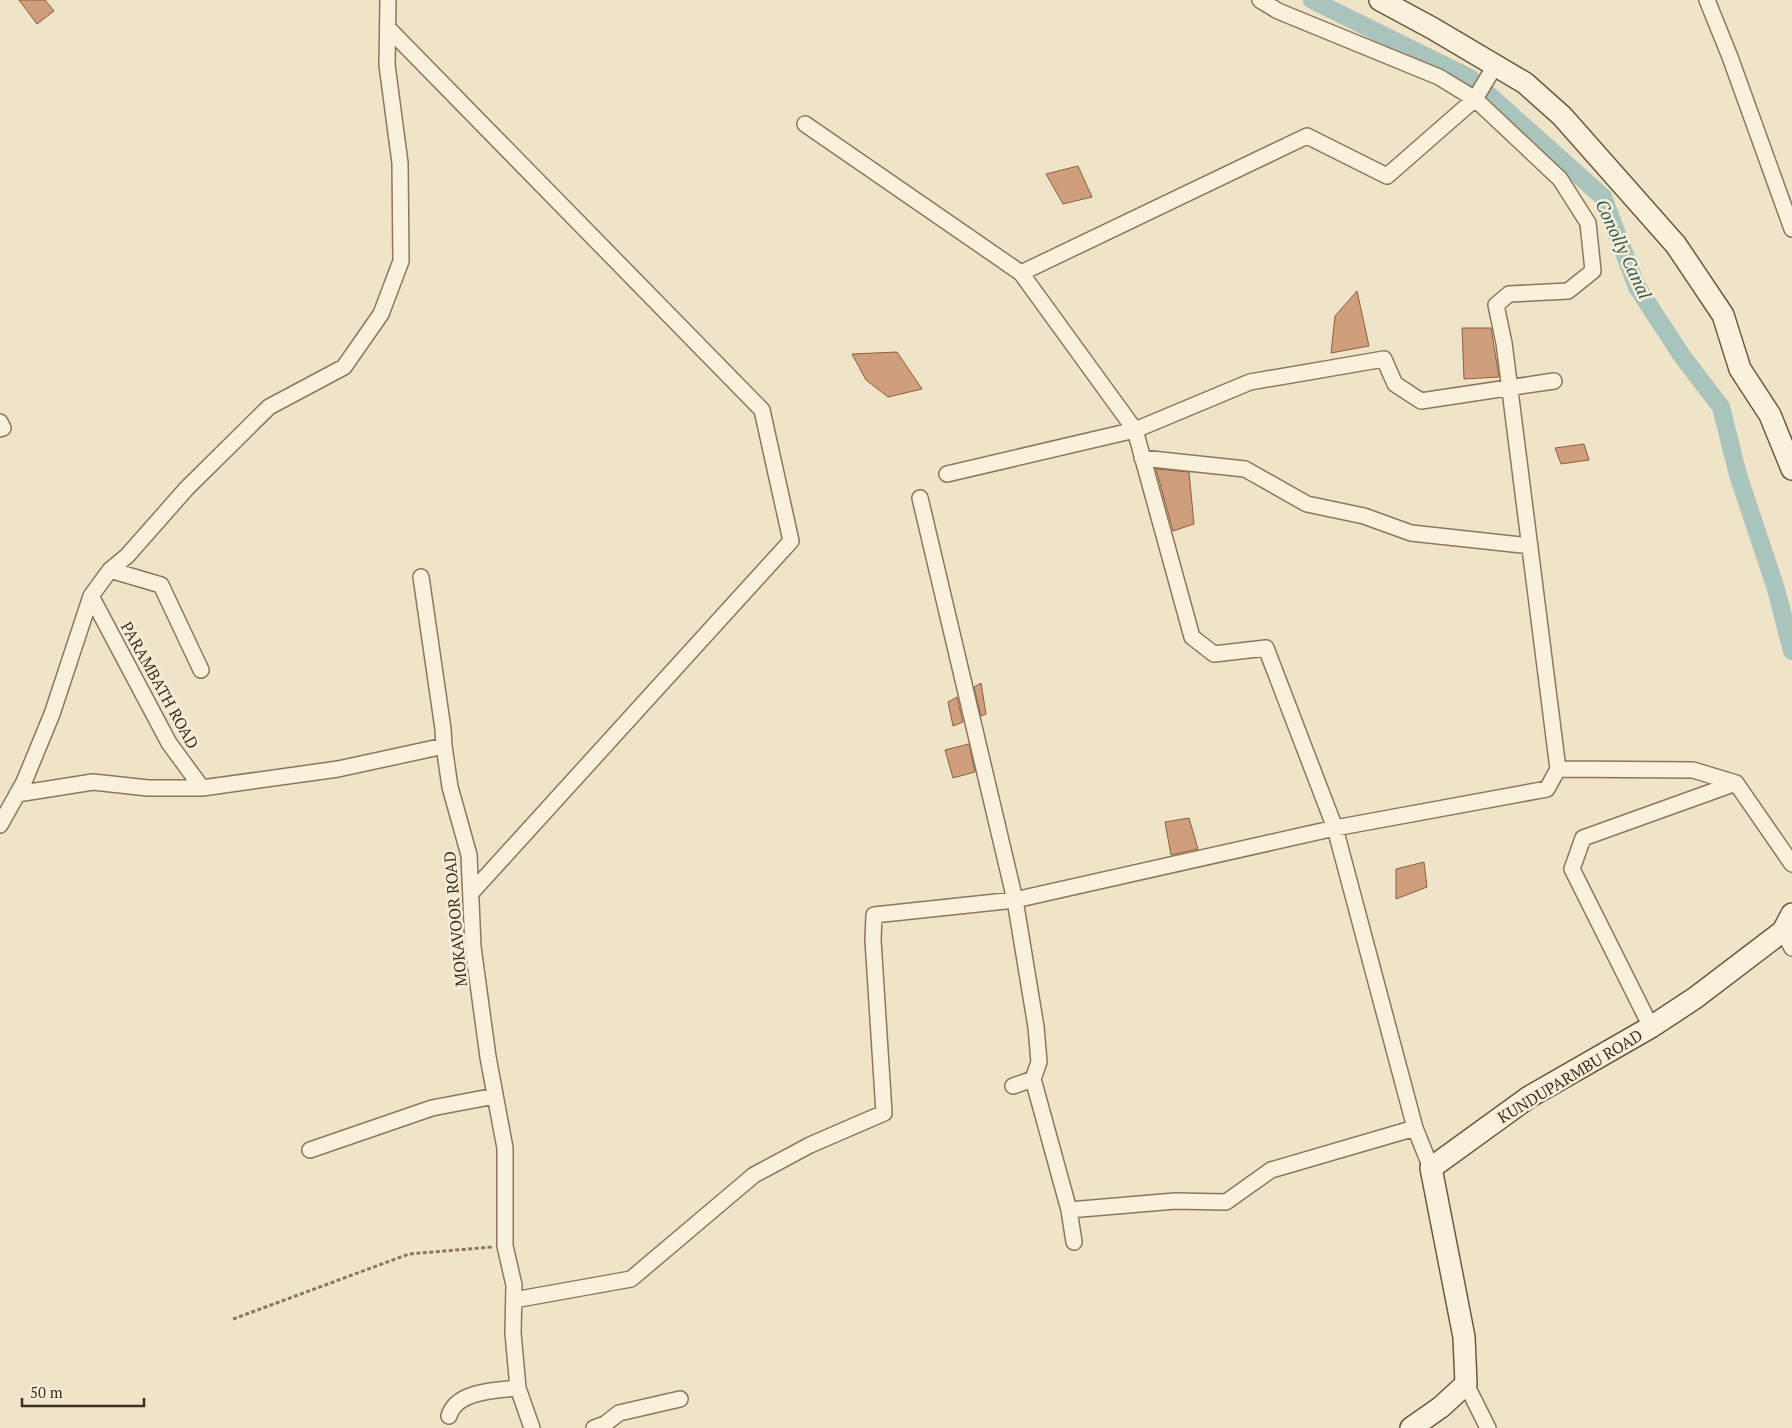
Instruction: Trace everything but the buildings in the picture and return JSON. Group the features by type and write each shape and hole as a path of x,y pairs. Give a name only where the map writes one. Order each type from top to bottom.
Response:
{"main road":[{"path":"1380,0 1496,64 1524,83 1562,116 1676,245 1723,315 1740,369 1770,416 1792,469"},
{"name":"KUNDUPARMBU ROAD","path":"1431,1168 1529,1097 1651,1027 1789,931"},
{"path":"1411,1428 1441,1407 1466,1384 1464,1337 1431,1168"}],"street":[{"path":"0,826 17,794 52,714 91,596 110,570 128,556 187,488 269,407 344,367 381,314 401,261 400,163 387,65 388,0"},
{"path":"514,1300 631,1279 754,1175 810,1145 884,1113 873,940 874,915 1015,900 1335,828 1547,789 1558,769 1510,388 1496,304 1509,294 1568,291 1593,271 1588,224 1560,179 1475,99 1439,76 1278,11 1260,0"},
{"path":"1707,0 1792,229"},
{"path":"388,28 762,410 791,542 471,893"},
{"path":"1021,273 1307,136 1387,176 1475,99 1496,64"},
{"path":"805,124 1021,273 1134,430 1192,637 1214,654 1266,648 1335,828 1415,1128 1431,1168"},
{"path":"947,474 1134,430 1250,382 1384,359 1395,384 1421,401 1554,381"},
{"path":"0,422 3,428 0,429"},
{"path":"1142,458 1245,469 1307,504 1364,516 1411,533 1530,546"},
{"path":"920,498 1015,900 1036,1027 1039,1062 1033,1079 1069,1210 1074,1242"},
{"path":"110,570 161,585 201,670"},
{"name":"MOKAVOOR ROAD","path":"421,577 450,787 469,855 473,947 505,1148 505,1246 514,1285 513,1333 518,1388 532,1428"},
{"name":"PARAMBATH ROAD","path":"91,596 169,743 202,788"},
{"path":"17,794 93,782 148,788 202,788 338,769 444,746"},
{"path":"1558,769 1693,770 1736,783 1792,864"},
{"path":"1651,1027 1572,869 1583,838 1736,783"},
{"path":"1013,1086 1033,1079"},
{"path":"310,1150 432,1108 496,1096"},
{"path":"1069,1210 1175,1201 1226,1202 1271,1170 1415,1128"},
{"path":"1466,1384 1488,1428"},
{"path":"449,1416 456,1403 474,1395 518,1388"},
{"path":"594,1428 605,1424 619,1413 680,1399"}],"path":[{"path":"233,1319 408,1254 505,1246"}],"waterway":[{"name":"Conolly Canal","path":"1312,0 1470,78 1603,197 1637,287 1682,356 1721,407 1738,475 1776,589 1792,651"}]}
